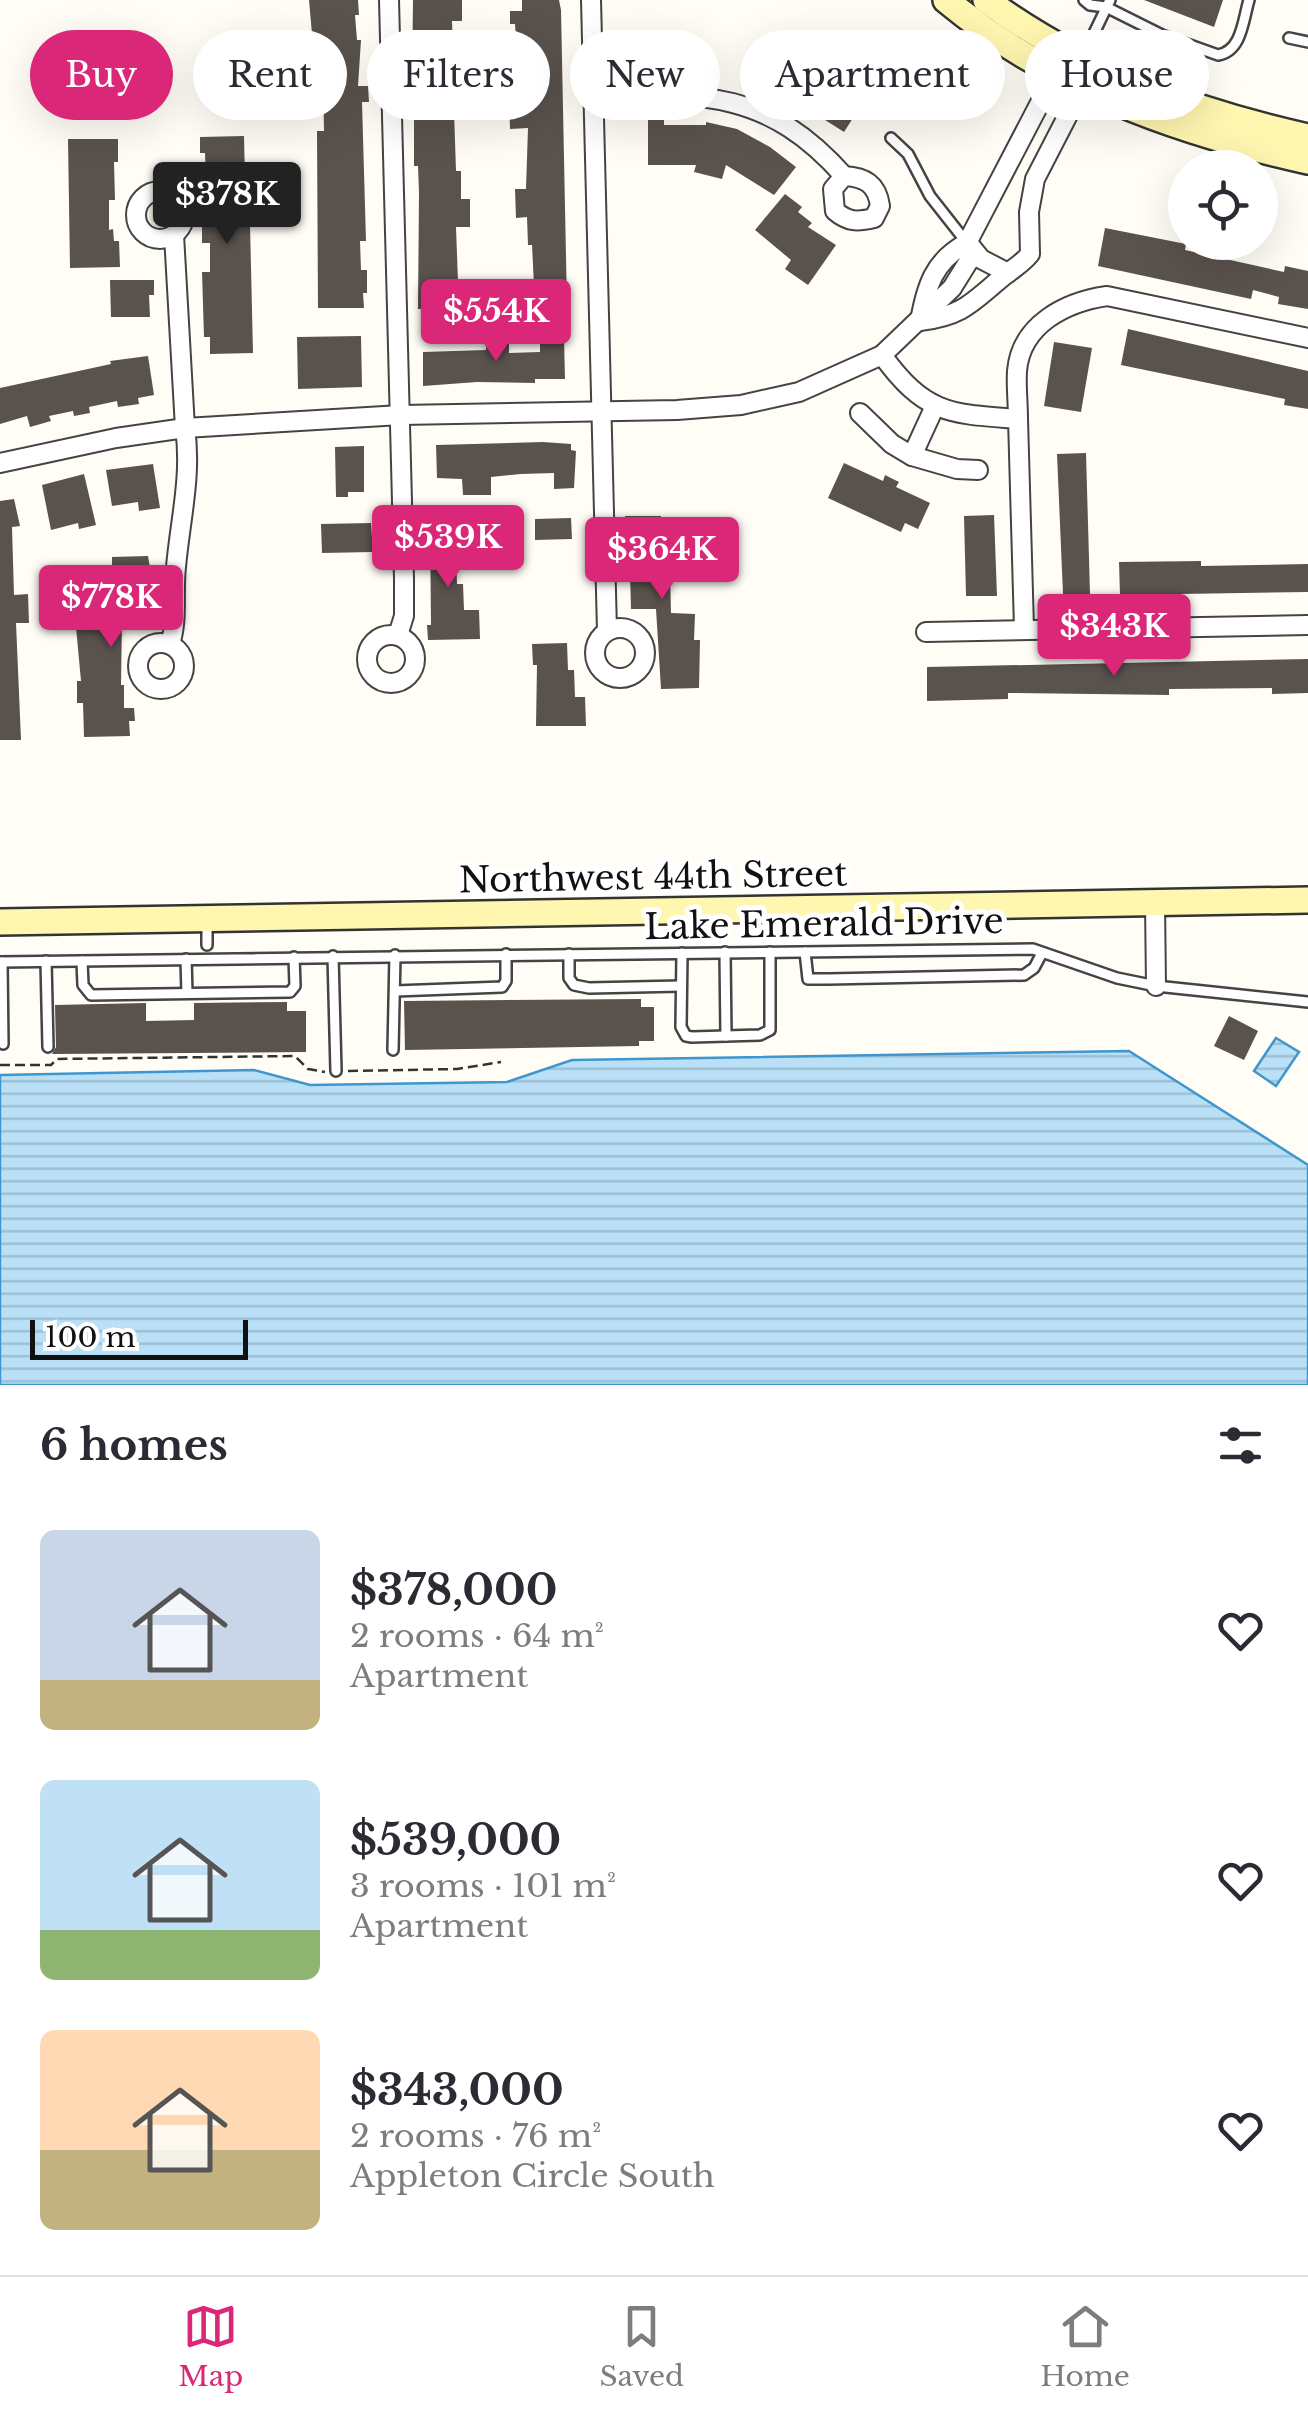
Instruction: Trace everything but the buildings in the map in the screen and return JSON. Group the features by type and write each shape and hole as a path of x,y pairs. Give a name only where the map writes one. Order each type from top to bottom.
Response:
{"street":[{"path":"388,0 401,415 404,616 398,635"},
{"path":"592,0 593,30"},
{"path":"946,0 998,40 1025,51"},
{"path":"986,0 1025,31"},
{"path":"720,100 750,107 792,127 844,176"},
{"path":"1209,111 1308,137"},
{"path":"595,120 607,631"},
{"path":"0,463 116,438 185,428 401,415 741,405 799,392 882,355 920,321 966,269 970,259 968,243 1031,120"},
{"path":"920,321 960,312 1030,254 1029,212 1035,179 1065,120"},
{"path":"1165,120 1180,128 1308,161"},
{"path":"170,644 186,482 174,235"},
{"path":"968,243 981,259 1008,272"},
{"path":"1024,628 1018,371 1021,354 1033,332 1050,316 1078,300 1107,296 1308,338"},
{"path":"882,355 916,395 935,406 970,416 1018,418"},
{"path":"912,456 935,406"},
{"path":"860,413 892,444 912,456 957,469 978,470"},
{"path":"926,632 1308,625"},
{"name":"Northwest 44th Street","path":"0,922 207,932 1308,900"},
{"path":"1155,903 1156,986"}],"lane":[{"path":"1084,0 1090,5 1108,3 1162,35 1218,54 1228,53 1235,46 1249,0"},
{"path":"1095,30 1108,3"},
{"path":"1289,38 1308,42"},
{"path":"891,138 908,154 930,196 968,243"},
{"name":"Lake Emerald Drive","path":"1,962 1033,949 1117,978 1156,986 1308,1002"},
{"path":"725,952 726,1036"},
{"path":"682,953 682,1033 726,1036 760,1035 770,1030 770,952"},
{"path":"805,952 808,979 829,980 1024,975 1034,968 1042,953"},
{"path":"395,991 502,987 506,981 506,954"},
{"path":"568,954 569,978 574,985 681,986"},
{"path":"333,956 336,1072"},
{"path":"393,1050 395,956"},
{"path":"82,961 83,985 92,996 290,992 295,986 294,957"},
{"path":"186,959 187,993"},
{"path":"1,962 3,1044"},
{"path":"46,962 48,1047"}],"path":[{"path":"0,1065 50,1065 57,1058 295,1056 316,1072 336,1072 457,1068 501,1062"}],"water":[{"path":"1276,1038 1299,1052 1276,1086 1254,1071"},
{"path":"1129,1051 1308,1165 1308,1385 0,1385 0,1075 254,1070 310,1085 507,1082 572,1060"}]}
